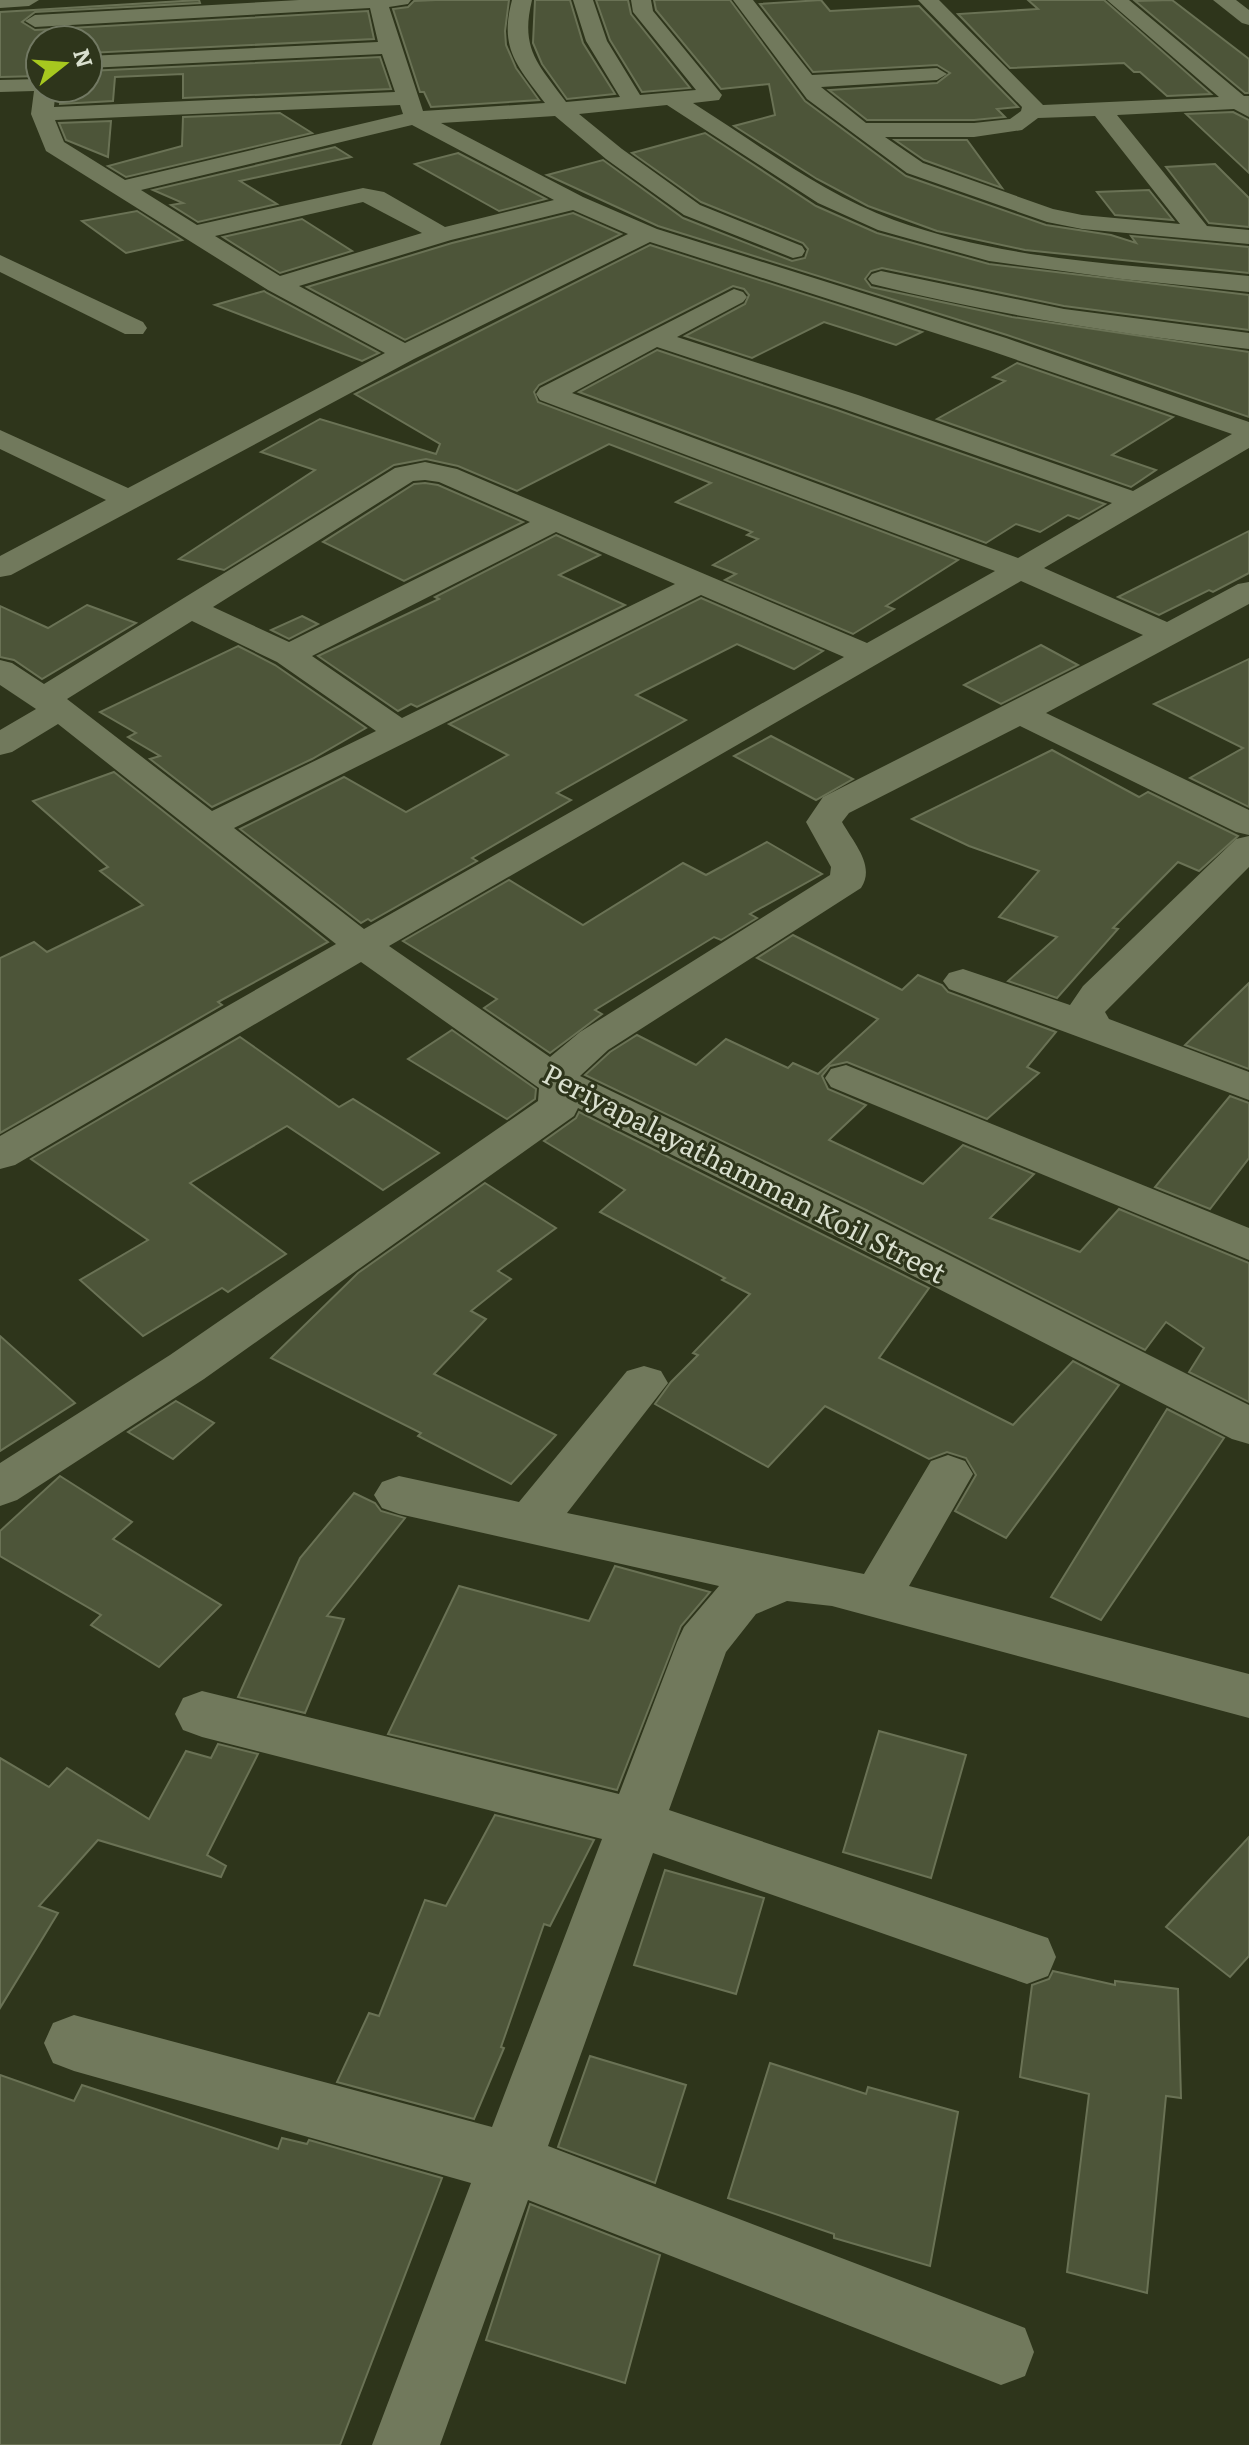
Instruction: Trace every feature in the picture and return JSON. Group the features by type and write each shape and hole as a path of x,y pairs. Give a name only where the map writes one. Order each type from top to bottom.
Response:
{"street":[{"path":"0,2 28,0 36,24"},
{"path":"522,0 515,28 525,61 560,109 614,154 692,210 751,236 814,258"},
{"path":"583,0 586,17 601,52 634,101"},
{"path":"641,0 643,12 711,95"},
{"path":"743,0 815,94 915,168 1031,209 1082,222 1249,237"},
{"path":"861,130 978,139 1024,121 1032,112 1033,106 928,0"},
{"path":"1117,0 1246,105"},
{"path":"1223,0 1249,19"},
{"path":"35,21 389,1 390,48 412,108 575,202 648,234 997,344 1249,434"},
{"path":"104,61 390,48"},
{"path":"805,82 937,74"},
{"path":"0,86 24,85"},
{"path":"42,114 412,108 560,109 733,93"},
{"path":"671,98 826,198 886,225 998,256 1249,284"},
{"path":"43,104 42,114 54,146 277,285 405,353"},
{"path":"1032,112 1246,105"},
{"path":"121,188 412,108"},
{"path":"1101,109 1200,233"},
{"path":"1002,173 1031,209"},
{"path":"194,233 363,195 376,197 442,235"},
{"path":"277,285 442,235 575,202"},
{"path":"0,568 405,353 648,234"},
{"path":"708,253 751,236"},
{"path":"0,262 134,328"},
{"path":"855,272 935,293 1125,327 1249,341"},
{"path":"734,297 550,394 1022,570 1168,634"},
{"path":"655,338 848,401 1136,502"},
{"path":"0,1155 360,944 1022,570 1249,434"},
{"path":"0,438 127,499"},
{"path":"0,745 52,704 190,608 405,474 425,471 447,475 869,656"},
{"path":"289,655 555,521"},
{"path":"208,827 701,583"},
{"path":"0,1487 187,1367 559,1106 560,1070 594,1041 848,880 849,867 824,822 836,805 1020,713 1249,591"},
{"path":"190,608 289,655 402,733"},
{"name":"Periyapalayathamman Koil Street","path":"0,670 52,704 360,944 558,1082 849,1224 1249,1426"},
{"path":"1020,713 1249,824"},
{"path":"1093,1027 1085,1012 1097,995 1249,847"},
{"path":"963,981 1249,1087"},
{"path":"846,1078 1249,1245"},
{"path":"531,1522 644,1383"},
{"path":"876,1598 948,1474"},
{"path":"399,1495 784,1580 832,1586 1249,1696"},
{"path":"406,2445 703,1642 738,1599 784,1580"},
{"path":"202,1714 636,1823 1027,1957"},
{"path":"74,2043 511,2163 1001,2352"}],"building":[{"path":"199,0 200,3 35,12 22,22 25,24 24,76 0,77 0,12"},
{"path":"509,0 506,45 516,68 539,100 431,107 424,92 420,92 393,9 408,7 414,1"},
{"path":"535,0 570,0 583,43 615,94 567,99 542,64 533,43"},
{"path":"596,0 628,0 631,14 690,88 642,92 610,40"},
{"path":"654,0 730,0 805,101 906,176 1046,225 1111,235 1136,243 1131,236 1249,247 1249,273 1025,250 937,231 868,206 817,179 734,126 775,115 769,84 721,89 656,10"},
{"path":"821,0 830,11 919,6 1018,107 997,109 1005,117 974,120 867,120 829,90 937,83 950,73 937,65 813,72 760,4"},
{"path":"1028,0 1104,0 1211,94 1167,96 1140,72 1134,72 1124,63 1010,68 958,14 1038,9"},
{"path":"1172,0 1249,59 1249,93 1245,93 1135,1"},
{"path":"368,11 374,39 104,52 104,26"},
{"path":"380,57 391,89 183,98 183,74 115,77 113,101 104,102 104,70"},
{"path":"1233,112 1249,120 1249,173 1186,114"},
{"path":"280,113 312,133 126,177 108,166 182,146 183,117"},
{"path":"111,121 108,157 66,140 59,123"},
{"path":"705,133 816,206 877,233 989,264 1249,295 1249,330 1064,306 882,268 871,271 865,279 871,287 1012,317 1249,352 1249,417 1007,335 658,226 547,175 603,160 683,218 792,261 805,258 808,249 803,243 701,202 632,153"},
{"path":"895,140 967,140 1002,188 924,160"},
{"path":"335,147 351,157 240,181 277,204 198,222 171,205 183,203 153,190"},
{"path":"458,153 546,199 499,211 415,164"},
{"path":"1215,164 1249,198 1249,227 1209,223 1166,167"},
{"path":"1149,190 1173,220 1115,215 1097,192"},
{"path":"137,211 182,240 126,253 82,221"},
{"path":"573,213 621,234 405,340 307,287 452,243"},
{"path":"302,219 352,251 280,273 223,237"},
{"path":"650,245 922,332 896,345 824,322 752,358 685,336 745,304 749,295 744,289 733,286 539,385 534,392 538,402 958,560 886,606 894,609 853,634 725,580 736,574 713,565 758,539 747,535 752,532 676,502 711,483 609,444 517,491 458,466 426,459 394,465 224,570 179,559 315,470 261,452 320,419 436,454 440,444 355,394"},
{"path":"264,291 379,353 362,361 215,305"},
{"path":"657,350 1105,504 1079,519 1068,515 1040,532 1016,524 986,543 579,392"},
{"path":"1017,363 1173,417 1112,455 1156,470 1131,487 937,419 1005,381 993,377"},
{"path":"414,484 438,485 523,522 404,581 323,542"},
{"path":"1249,531 1249,573 1213,592 1209,590 1159,615 1118,597"},
{"path":"556,535 600,555 559,575 625,605 417,707 411,704 398,711 318,656 439,599 435,597"},
{"path":"701,598 823,651 794,669 737,644 636,695 686,720 557,793 571,800 472,858 477,861 371,921 368,919 361,923 240,829 344,777 406,812 508,755 449,724"},
{"path":"87,605 136,623 42,679 14,660 0,657 0,606 48,628"},
{"path":"302,616 318,624 289,639 271,630"},
{"path":"1041,645 1078,665 1001,704 964,685"},
{"path":"238,646 275,665 366,728 312,759 212,807 150,759 160,756 128,737 136,733 100,712"},
{"path":"1249,659 1249,807 1190,778 1243,748 1154,704"},
{"path":"771,736 853,779 816,800 734,756"},
{"path":"1052,750 1139,797 1148,792 1238,836 1199,871 1178,862 1113,928 1118,929 1057,998 1008,981 1057,937 999,917 1039,871 969,846 912,819"},
{"path":"114,772 328,942 218,1002 222,1005 0,1133 0,958 34,942 47,952 143,905 100,871 108,867 33,801"},
{"path":"767,842 822,874 750,914 757,918 721,940 714,937 595,1010 602,1014 550,1053 484,1008 497,999 403,941 509,880 583,925 683,863 706,875"},
{"path":"793,935 902,990 918,975 942,985 948,992 1056,1032 1027,1067 1039,1073 987,1119 847,1062 830,1066 822,1076 828,1089 866,1105 829,1140 923,1184 963,1145 1034,1174 990,1218 1080,1252 1119,1209 1249,1263 1249,1402 1189,1372 1204,1348 1166,1322 1145,1350 866,1210 585,1075 610,1052 637,1035 696,1065 726,1039 788,1068 793,1063 818,1074 878,1019 757,958"},
{"path":"1249,983 1249,1069 1185,1045"},
{"path":"452,1030 536,1089 535,1099 507,1119 408,1059"},
{"path":"240,1037 339,1107 353,1099 439,1153 383,1190 287,1126 190,1183 286,1254 228,1292 222,1288 143,1336 80,1280 148,1240 31,1159"},
{"path":"1230,1096 1249,1103 1249,1158 1210,1209 1155,1187"},
{"path":"579,1112 929,1288 879,1358 1013,1425 1073,1361 1119,1385 1006,1538 955,1511 976,1475 966,1458 947,1452 929,1459 825,1406 768,1467 655,1404 671,1382 698,1355 693,1353 750,1294 600,1212 625,1190 544,1141 576,1118"},
{"path":"485,1183 556,1228 498,1271 511,1279 471,1311 486,1319 434,1374 556,1435 511,1484 418,1436 421,1433 271,1358 358,1273"},
{"path":"0,1336 75,1403 0,1451"},
{"path":"176,1401 214,1423 173,1459 128,1432"},
{"path":"1167,1409 1224,1438 1101,1620 1051,1597"},
{"path":"60,1476 132,1522 113,1539 221,1605 159,1667 91,1625 101,1615 0,1556 0,1531"},
{"path":"354,1493 375,1503 381,1511 405,1518 327,1616 344,1619 305,1713 238,1697 300,1558"},
{"path":"615,1566 710,1592 681,1626 617,1790 388,1734 459,1586 589,1621"},
{"path":"879,1731 966,1755 931,1878 843,1852"},
{"path":"218,1744 258,1754 207,1855 226,1866 221,1877 98,1840 39,1906 58,1913 0,2008 0,1758 49,1787 67,1768 149,1819 186,1751 211,1758"},
{"path":"495,1815 594,1840 550,1926 544,1924 501,2047 504,2048 474,2119 337,2082 369,2013 379,2016 425,1900 446,1906"},
{"path":"1249,1837 1249,1956 1230,1977 1166,1927"},
{"path":"665,1870 764,1898 736,1994 634,1965"},
{"path":"1053,1971 1115,1985 1115,1981 1178,1989 1181,2098 1166,2096 1147,2293 1067,2272 1089,2094 1020,2077 1032,1985 1049,1979"},
{"path":"590,2056 686,2085 655,2183 558,2147"},
{"path":"770,2063 866,2094 868,2087 958,2112 930,2266 834,2238 834,2234 728,2198"},
{"path":"0,2075 74,2101 82,2085 278,2149 282,2138 307,2144 309,2140 442,2178 340,2445 0,2445"},
{"path":"530,2204 660,2255 625,2383 486,2340"}]}
